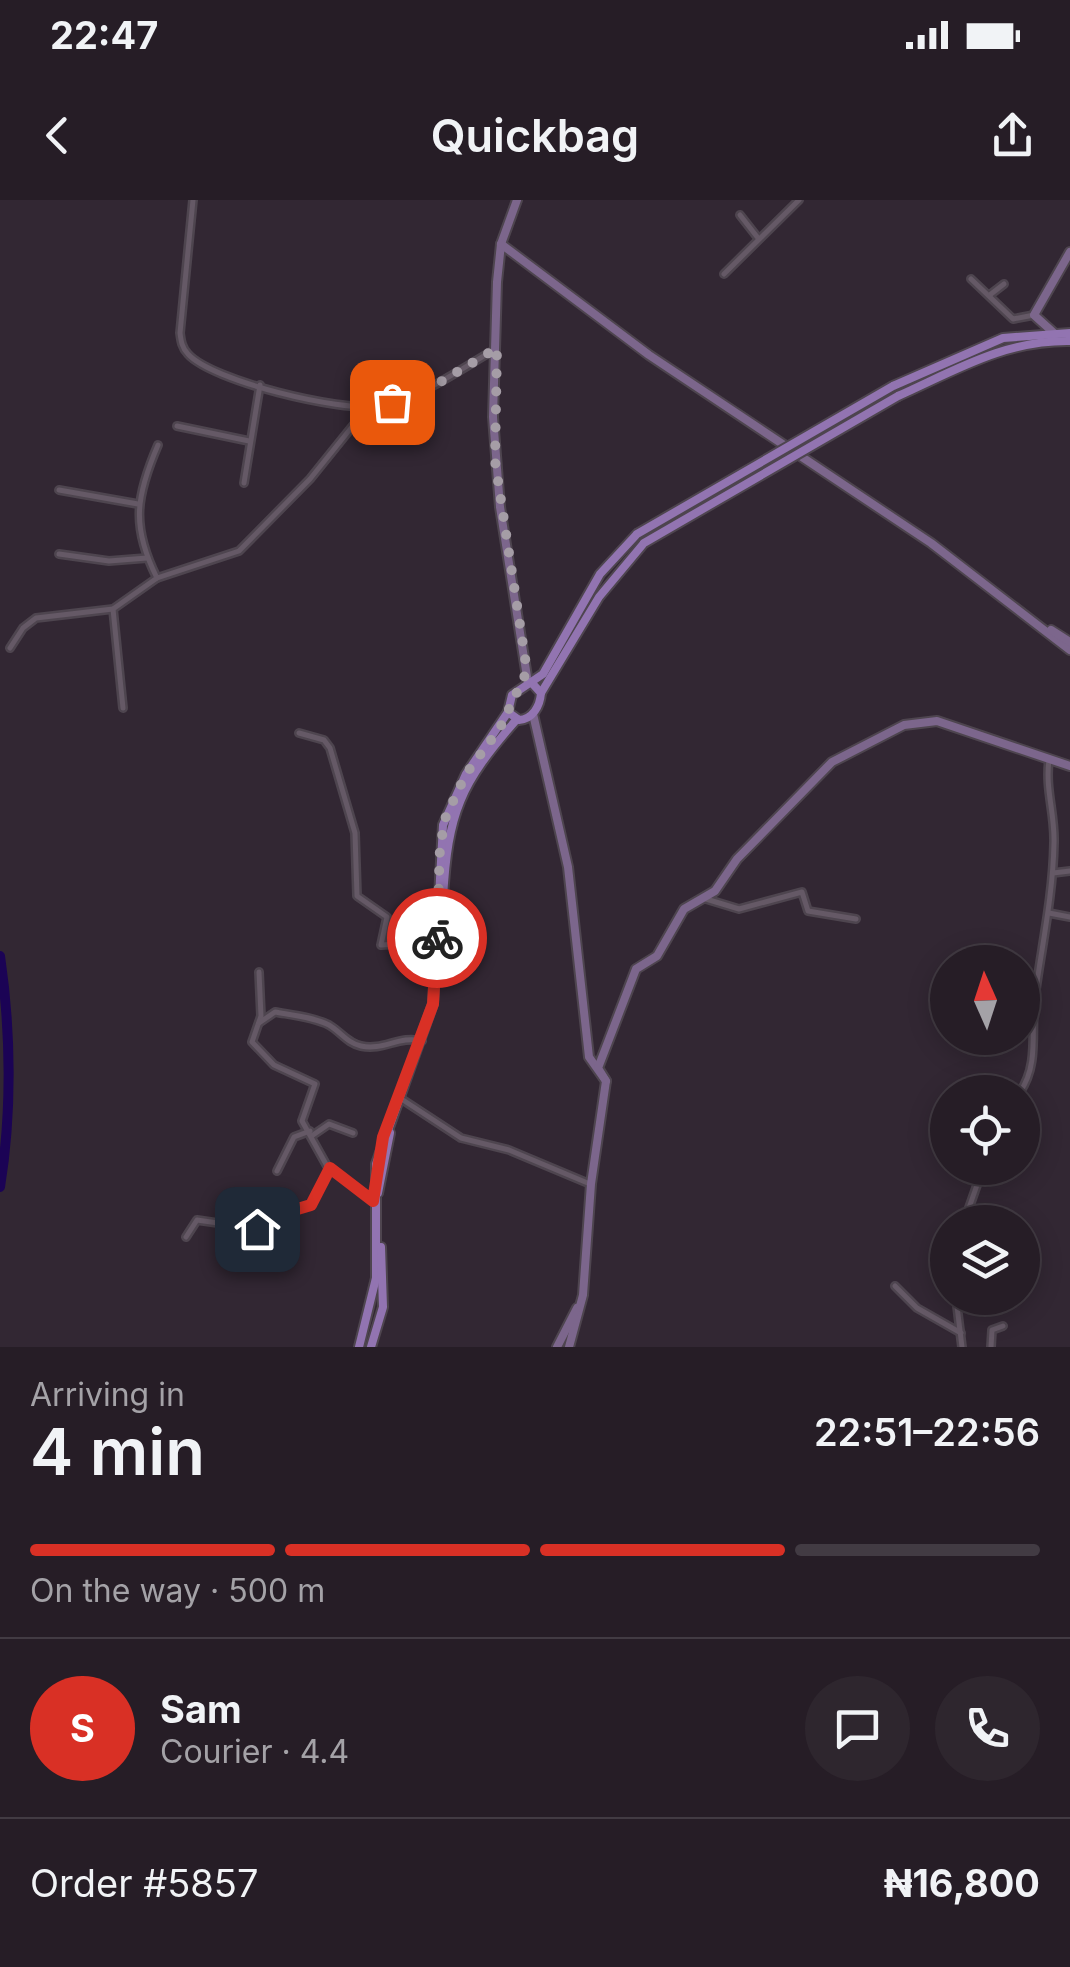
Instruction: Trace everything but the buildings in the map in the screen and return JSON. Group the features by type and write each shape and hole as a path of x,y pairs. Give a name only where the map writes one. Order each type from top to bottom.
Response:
{"main road":[{"path":"371,1347 383,1308 379,1180 437,1005 446,847 453,817 470,778 525,718 599,597 644,543 898,396 991,352 1070,333"},
{"path":"359,1347 376,1278 373,1201 383,1137 433,1004 440,846 446,816 466,774 508,712 515,691 530,683 554,658 600,574 637,534 893,386 1003,338 1053,337 1070,341"},
{"path":"530,683 541,693"},
{"path":"508,712 525,718"}],"street":[{"path":"193,200 182,344 186,353 214,372 322,404 368,407 426,390 497,348"},
{"path":"516,200 501,244 495,461 530,683"},
{"path":"782,200 787,211"},
{"path":"724,274 799,200"},
{"path":"740,215 758,238"},
{"path":"501,244 648,355 750,418 1070,646"},
{"path":"1034,316 1070,252"},
{"path":"971,280 991,294 1014,319 1034,316"},
{"path":"991,294 1004,284"},
{"path":"1034,316 1053,337"},
{"path":"244,483 260,385"},
{"path":"10,648 23,628 36,618 113,610 157,578 223,558 253,540 368,407"},
{"path":"176,426 249,442"},
{"path":"157,578 148,558 138,504 139,490 158,444"},
{"path":"58,490 138,504"},
{"path":"59,554 109,560 148,558"},
{"path":"113,610 123,708"},
{"path":"515,691 527,671"},
{"path":"525,718 540,738 568,867 590,1057 606,1081"},
{"path":"569,1347 583,1295 590,1184 606,1081 598,1068 636,969 657,956 684,909 706,899 737,859 832,762 892,729 925,720 951,722 1070,766"},
{"path":"298,733 324,740 330,748 354,833 357,896 387,917 382,946 437,942"},
{"path":"1029,1075 1034,1000 1055,838 1046,782 1050,757"},
{"path":"1052,873 1070,871"},
{"path":"706,899 740,909 802,892 808,912 856,918"},
{"path":"1048,913 1070,917"},
{"path":"259,972 257,1024 253,1032 256,1049 277,1067 315,1084 301,1117 330,1168 373,1201"},
{"path":"257,1024 275,1012 320,1021 358,1046 381,1050 401,1040 422,1041"},
{"path":"403,1100 460,1138 509,1150 590,1184"},
{"path":"277,1171 294,1138 328,1124 353,1133"},
{"path":"186,1237 197,1220 267,1230 284,1213 311,1205 330,1168"},
{"path":"895,1286 917,1308 961,1333"},
{"path":"558,1347 583,1295"},
{"path":"958,1315 962,1347"},
{"path":"991,1347 992,1330 1003,1326"}],"waterway":[{"path":"0,956 9,1072 0,1187"}],"way so far":[{"path":"392,402 426,390 497,348 495,461 527,671 512,695 500,728 466,774 446,816 440,846 437,938"}],"route":[{"path":"257,1229 270,1229 284,1213 311,1205 330,1168 373,1201 383,1137 433,1004 437,938"}]}
